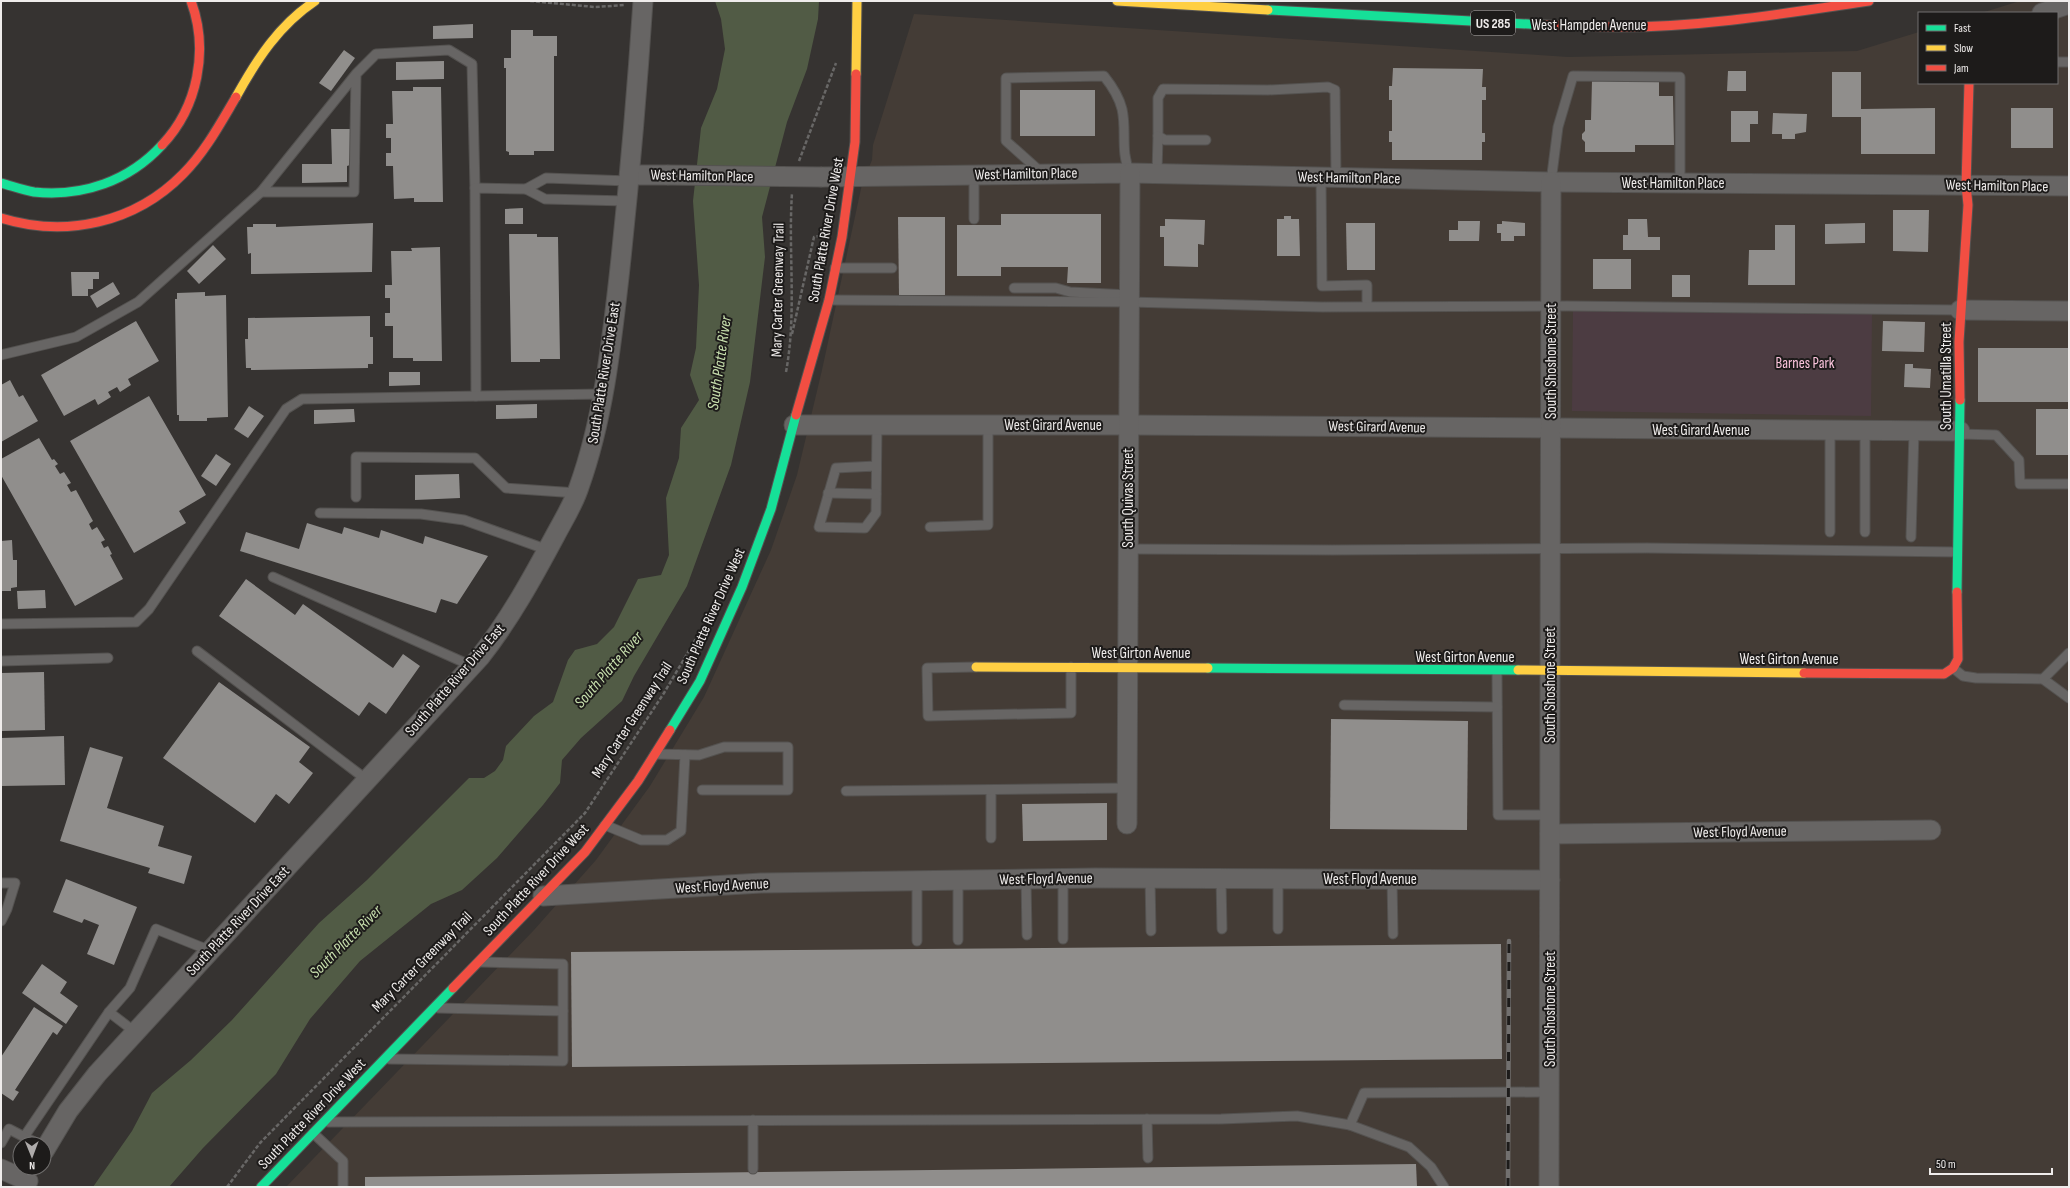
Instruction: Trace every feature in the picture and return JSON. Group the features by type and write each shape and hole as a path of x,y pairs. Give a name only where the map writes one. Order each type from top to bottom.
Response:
{"main road":[{"path":"1,183 34,193 52,194 85,191 126,175 159,152 174,134 186,113 195,91 201,47 198,26 191,1"},
{"path":"3,219 38,227 58,228 98,223 118,218 169,189 198,159 260,56 274,37 291,19 315,1"},
{"name":"South Platte River Drive West","path":"261,1187 585,852 655,754 700,681 731,613 771,509 805,380 829,300 836,268 855,142 857,1"},
{"name":"West Hampden Avenue","path":"1117,1 1524,25 1622,27 1760,17 1869,1"},
{"name":"South Umatilla Street","path":"1953,668 1958,659 1957,552 1960,433 1960,310 1968,205 1966,185 1969,84"},
{"name":"West Girton Avenue","path":"976,667 1127,667 1497,672 1550,671 1944,674 1953,668"}],"street":[{"name":"South Platte River Drive East","path":"51,1136 68,1111 97,1074 472,666 505,624 524,594 548,550 577,492 598,425 603,394 630,178 636,3"},
{"path":"2045,12 2069,4"},
{"name":"South Quivas Street","path":"1127,824 1130,173"},
{"name":"West Hamilton Place","path":"630,178 667,175 850,177 1157,173 1551,182 2069,186"},
{"name":"South Shoshone Street","path":"1549,1187 1551,182"},
{"path":"1960,310 2069,311"},
{"name":"West Girard Avenue","path":"794,425 1129,425 1865,430 1960,433"},
{"name":"West Floyd Avenue","path":"1550,834 1931,830"},
{"name":"West Floyd Avenue","path":"543,896 761,883 1063,878 1550,880"},
{"path":"1,1169 30,1179"}],"lane":[{"path":"1,355 76,337 138,302 261,192 356,74 376,54 448,50 472,64 475,188 476,396"},
{"path":"2058,62 2069,62"},
{"path":"261,192 354,192 356,74"},
{"path":"1043,174 1006,141 1006,78 1104,76 1112,86 1122,109 1124,160 1130,173"},
{"path":"1551,182 1558,127 1573,76 1579,76 1680,77 1680,183"},
{"path":"1157,173 1158,98 1163,89 1268,90 1328,87 1336,90 1322,286 1367,285 1367,306"},
{"path":"1158,136 1165,140 1206,140"},
{"path":"974,175 974,219"},
{"path":"526,189 546,178 630,178"},
{"path":"475,188 526,189 545,199 627,200"},
{"path":"836,268 892,268"},
{"path":"1014,288 1056,288 1070,292 1129,298"},
{"path":"829,300 1129,298 1367,306 1551,306 1960,310"},
{"path":"1,624 136,622 149,608 286,409 302,399 603,394"},
{"path":"876,466 836,468 819,527 865,528 876,513 877,425"},
{"path":"930,526 988,525 988,425"},
{"path":"1830,430 1830,532"},
{"path":"1865,430 1865,532"},
{"path":"1911,537 1914,431"},
{"path":"1960,433 1996,435 2018,460 2020,484 2069,484"},
{"path":"356,498 356,457 475,458 506,488 577,492"},
{"path":"828,493 876,494"},
{"path":"320,513 421,514 464,520 548,550"},
{"path":"1128,549 1647,548 1957,552"},
{"path":"273,577 472,666"},
{"path":"197,651 367,780"},
{"path":"2043,679 2069,653"},
{"path":"1,662 108,658"},
{"path":"976,667 927,668 928,716 1071,713 1072,667"},
{"path":"1953,668 1963,676 1976,678 2043,679 2069,698"},
{"path":"1497,672 1498,814 1550,815"},
{"path":"1344,705 1497,707"},
{"path":"655,754 699,755 724,747 788,747 788,790 702,790"},
{"path":"605,825 641,840 667,840 681,831 685,755"},
{"path":"846,791 1127,788"},
{"path":"990,790 991,838"},
{"path":"1063,878 1063,939"},
{"path":"1150,878 1150,931"},
{"path":"1221,878 1222,929"},
{"path":"1026,879 1027,934"},
{"path":"1278,879 1278,929"},
{"path":"1392,879 1393,934"},
{"path":"958,880 958,940"},
{"path":"917,881 918,941"},
{"path":"1,883 15,883 7,909 1,921"},
{"path":"25,1136 109,1012 130,988 156,929 211,951"},
{"path":"384,1059 563,1061 563,964 478,962"},
{"path":"433,1008 563,1011"},
{"path":"109,1012 135,1032"},
{"path":"1350,1124 1364,1093 1550,1092"},
{"path":"324,1122 1221,1119 1297,1116 1350,1124 1409,1147 1431,1167 1444,1187"},
{"path":"1147,1119 1148,1158"},
{"path":"753,1120 754,1169"},
{"path":"1,1143 9,1130 22,1136"},
{"path":"313,1133 343,1160 343,1187"}],"path":[{"path":"530,1 595,6 636,3"},
{"path":"798,166 801,152 838,56"},
{"name":"Mary Carter Greenway Trail","path":"785,379 790,338 790,216 792,186"},
{"path":"790,338 799,307 814,237 820,234 831,235"},
{"name":"Mary Carter Greenway Trail","path":"227,1187 260,1143 585,812 664,693 701,630"}],"shaded area":[{"path":"2020,1 2069,1 2069,1187 286,1187 534,930 596,860 650,786 704,697 771,550 797,475 822,370 862,184 872,160 873,145 914,14 1568,57 1857,51 1918,32 1918,84 2058,84 2058,12 1984,12"}],"green space":[{"name":"Barnes Park","path":"1573,309 1872,313 1871,416 1572,411"}],"water":[{"name":"South Platte River","path":"715,1 819,1 818,19 807,69 787,122 762,217 765,257 750,382 731,465 687,586 634,676 622,701 581,738 562,760 560,783 497,858 462,890 431,904 360,961 310,1019 276,1074 203,1148 169,1187 93,1187 132,1131 152,1093 191,1060 232,1020 319,923 367,880 469,778 484,778 495,771 503,760 506,746 534,716 553,702 568,660 575,650 597,644 614,627 638,579 661,575 669,555 666,498 679,458 681,428 699,400 690,375 696,348 699,285 693,201 701,128 717,89 725,49 721,19"}],"building":[{"path":"473,24 473,38 433,39 433,26"},
{"path":"511,30 533,30 533,36 557,36 557,56 554,56 554,151 534,151 534,155 509,155 509,152 506,151 506,68 504,68 504,58 511,58"},
{"path":"344,50 355,58 331,91 319,83"},
{"path":"444,61 444,79 396,80 396,62"},
{"path":"1393,68 1483,69 1482,87 1486,87 1486,100 1482,100 1482,133 1485,133 1485,142 1482,142 1482,160 1392,160 1392,142 1389,142 1389,131 1392,131 1392,100 1389,100 1389,86 1392,86"},
{"path":"1728,71 1746,71 1746,91 1727,91"},
{"path":"1832,72 1861,72 1861,109 1935,108 1935,154 1861,154 1861,117 1832,117"},
{"path":"1592,80 1659,80 1659,96 1673,96 1674,145 1635,145 1635,152 1585,152 1585,142 1582,139 1582,134 1585,131 1585,120 1591,120"},
{"path":"413,87 441,87 443,202 414,202 414,198 394,199 393,166 386,166 386,153 391,153 391,138 386,138 386,124 393,124 392,91 413,91"},
{"path":"1020,90 1095,90 1095,136 1020,136"},
{"path":"2011,108 2053,108 2053,148 2011,148"},
{"path":"1731,111 1758,111 1758,124 1750,124 1750,142 1731,142"},
{"path":"1773,113 1807,114 1806,132 1795,134 1795,139 1782,139 1782,134 1772,134"},
{"path":"331,129 350,129 350,165 347,166 347,182 302,183 302,164 332,164"},
{"path":"523,208 523,224 505,224 505,209"},
{"path":"1893,210 1929,210 1928,252 1893,251"},
{"path":"1001,214 1101,214 1101,283 1067,283 1068,267 1001,267 1001,276 957,276 957,225 1001,225"},
{"path":"1284,216 1291,216 1291,219 1299,219 1300,256 1277,256 1277,219 1284,219"},
{"path":"898,217 945,217 945,295 899,295"},
{"path":"1165,219 1205,220 1204,245 1198,244 1198,267 1164,266 1164,237 1160,237 1160,226 1165,226"},
{"path":"1628,219 1647,219 1648,237 1660,237 1660,250 1623,250 1623,235 1628,235"},
{"path":"1458,221 1480,221 1479,241 1449,241 1449,230 1458,230"},
{"path":"1502,221 1525,223 1525,236 1514,236 1514,241 1501,241 1501,233 1497,233 1497,224 1502,224"},
{"path":"373,223 372,272 251,274 251,253 248,254 247,227 253,227 253,224 276,224 276,227"},
{"path":"1346,223 1375,223 1375,270 1347,270"},
{"path":"1865,223 1865,243 1825,244 1825,224"},
{"path":"1775,225 1795,225 1795,285 1748,285 1749,250 1775,250"},
{"path":"509,234 537,234 537,237 558,237 560,359 540,359 540,362 511,362"},
{"path":"213,245 226,259 199,284 187,271"},
{"path":"440,247 442,361 413,361 413,358 393,358 393,326 385,326 385,313 390,313 390,298 385,298 385,285 392,285 391,251 412,251 411,248"},
{"path":"1593,259 1631,259 1631,289 1593,289"},
{"path":"71,272 99,272 99,279 93,279 93,289 88,289 88,296 72,296"},
{"path":"1672,275 1690,275 1690,297 1672,297"},
{"path":"113,282 120,294 97,308 90,296"},
{"path":"205,292 205,296 226,295 228,417 207,418 207,421 179,421 179,415 177,415 175,299 177,299 177,293"},
{"path":"370,316 370,337 373,337 373,364 368,364 368,368 251,370 251,368 246,368 245,339 248,339 248,318"},
{"path":"136,321 159,361 128,379 131,385 120,392 117,387 108,392 111,397 98,405 95,399 64,416 41,375"},
{"path":"1883,321 1925,322 1924,352 1882,351"},
{"path":"1978,348 2069,348 2069,402 1978,402"},
{"path":"1905,364 1913,364 1913,368 1931,369 1930,388 1904,387"},
{"path":"389,372 420,372 420,385 389,386"},
{"path":"10,380 19,397 23,395 38,421 1,442 1,385"},
{"path":"149,396 206,495 179,511 186,523 134,553 70,441"},
{"path":"537,404 537,418 496,419 496,405"},
{"path":"249,406 264,416 248,438 234,429"},
{"path":"354,409 355,422 314,424 314,410"},
{"path":"2036,409 2069,409 2069,455 2036,455"},
{"path":"39,438 52,460 54,459 58,464 55,466 60,474 64,472 71,483 67,485 71,492 76,490 93,521 89,524 92,530 97,527 105,540 101,542 104,548 108,546 112,554 110,555 123,579 75,606 1,475 1,459"},
{"path":"216,454 231,464 216,486 201,476"},
{"path":"459,474 460,498 415,500 415,475"},
{"path":"307,523 342,534 344,527 379,538 381,530 423,544 425,536 488,556 457,604 441,599 436,613 240,551 246,532 299,549"},
{"path":"12,540 13,560 17,560 17,587 11,588 11,591 1,591 1,541"},
{"path":"246,579 295,615 303,604 393,668 403,654 420,666 386,714 369,702 359,716 219,616"},
{"path":"45,590 46,608 18,609 17,591"},
{"path":"44,672 45,730 1,731 1,673"},
{"path":"219,682 310,747 299,762 313,773 289,804 276,794 255,823 163,758"},
{"path":"1331,719 1468,721 1467,830 1330,829"},
{"path":"64,736 65,785 1,786 1,738"},
{"path":"90,747 123,757 107,808 164,826 158,846 192,856 184,884 148,873 150,868 60,841"},
{"path":"1107,803 1107,840 1023,841 1022,804"},
{"path":"66,879 137,907 114,965 87,954 99,925 84,919 82,923 53,912"},
{"path":"1501,944 1502,1059 572,1067 571,952"},
{"path":"42,964 67,982 60,993 78,1006 66,1024 22,993"},
{"path":"34,1007 63,1026 57,1035 53,1032 15,1090 19,1092 13,1101 1,1093 1,1057"},
{"path":"1416,1164 1417,1187 365,1187 365,1177"}],"railway":[{"path":"1508,1187 1509,941"}],"traffic: fast":[{"path":"1268,10 1545,25"},
{"path":"1,183 34,192 70,192 87,189 120,177 149,158 162,145"},
{"path":"1957,592 1960,400"},
{"path":"670,730 700,681 742,587 771,509 796,415"},
{"path":"1208,668 1518,670"},
{"path":"261,1187 453,988"}],"traffic: slow":[{"path":"236,97 252,69 270,44 290,21 315,1"},
{"path":"856,74 857,1"},
{"path":"1117,1 1268,10"},
{"path":"976,667 1208,668"},
{"path":"1518,670 1804,673"}],"traffic: jam":[{"path":"162,145 174,130 184,113 192,96 197,77 199,39 191,1"},
{"path":"1545,25 1593,27 1683,25 1869,1"},
{"path":"796,415 829,300 842,237 855,142 856,74"},
{"path":"1960,400 1959,342 1968,205 1966,185 1969,84"},
{"path":"1,218 26,224 74,226 98,222 121,215 143,204 164,191 191,165 212,137 236,97"},
{"path":"1804,673 1944,674 1953,668 1958,659 1957,592"},
{"path":"453,988 585,852 638,781 670,730"}]}
